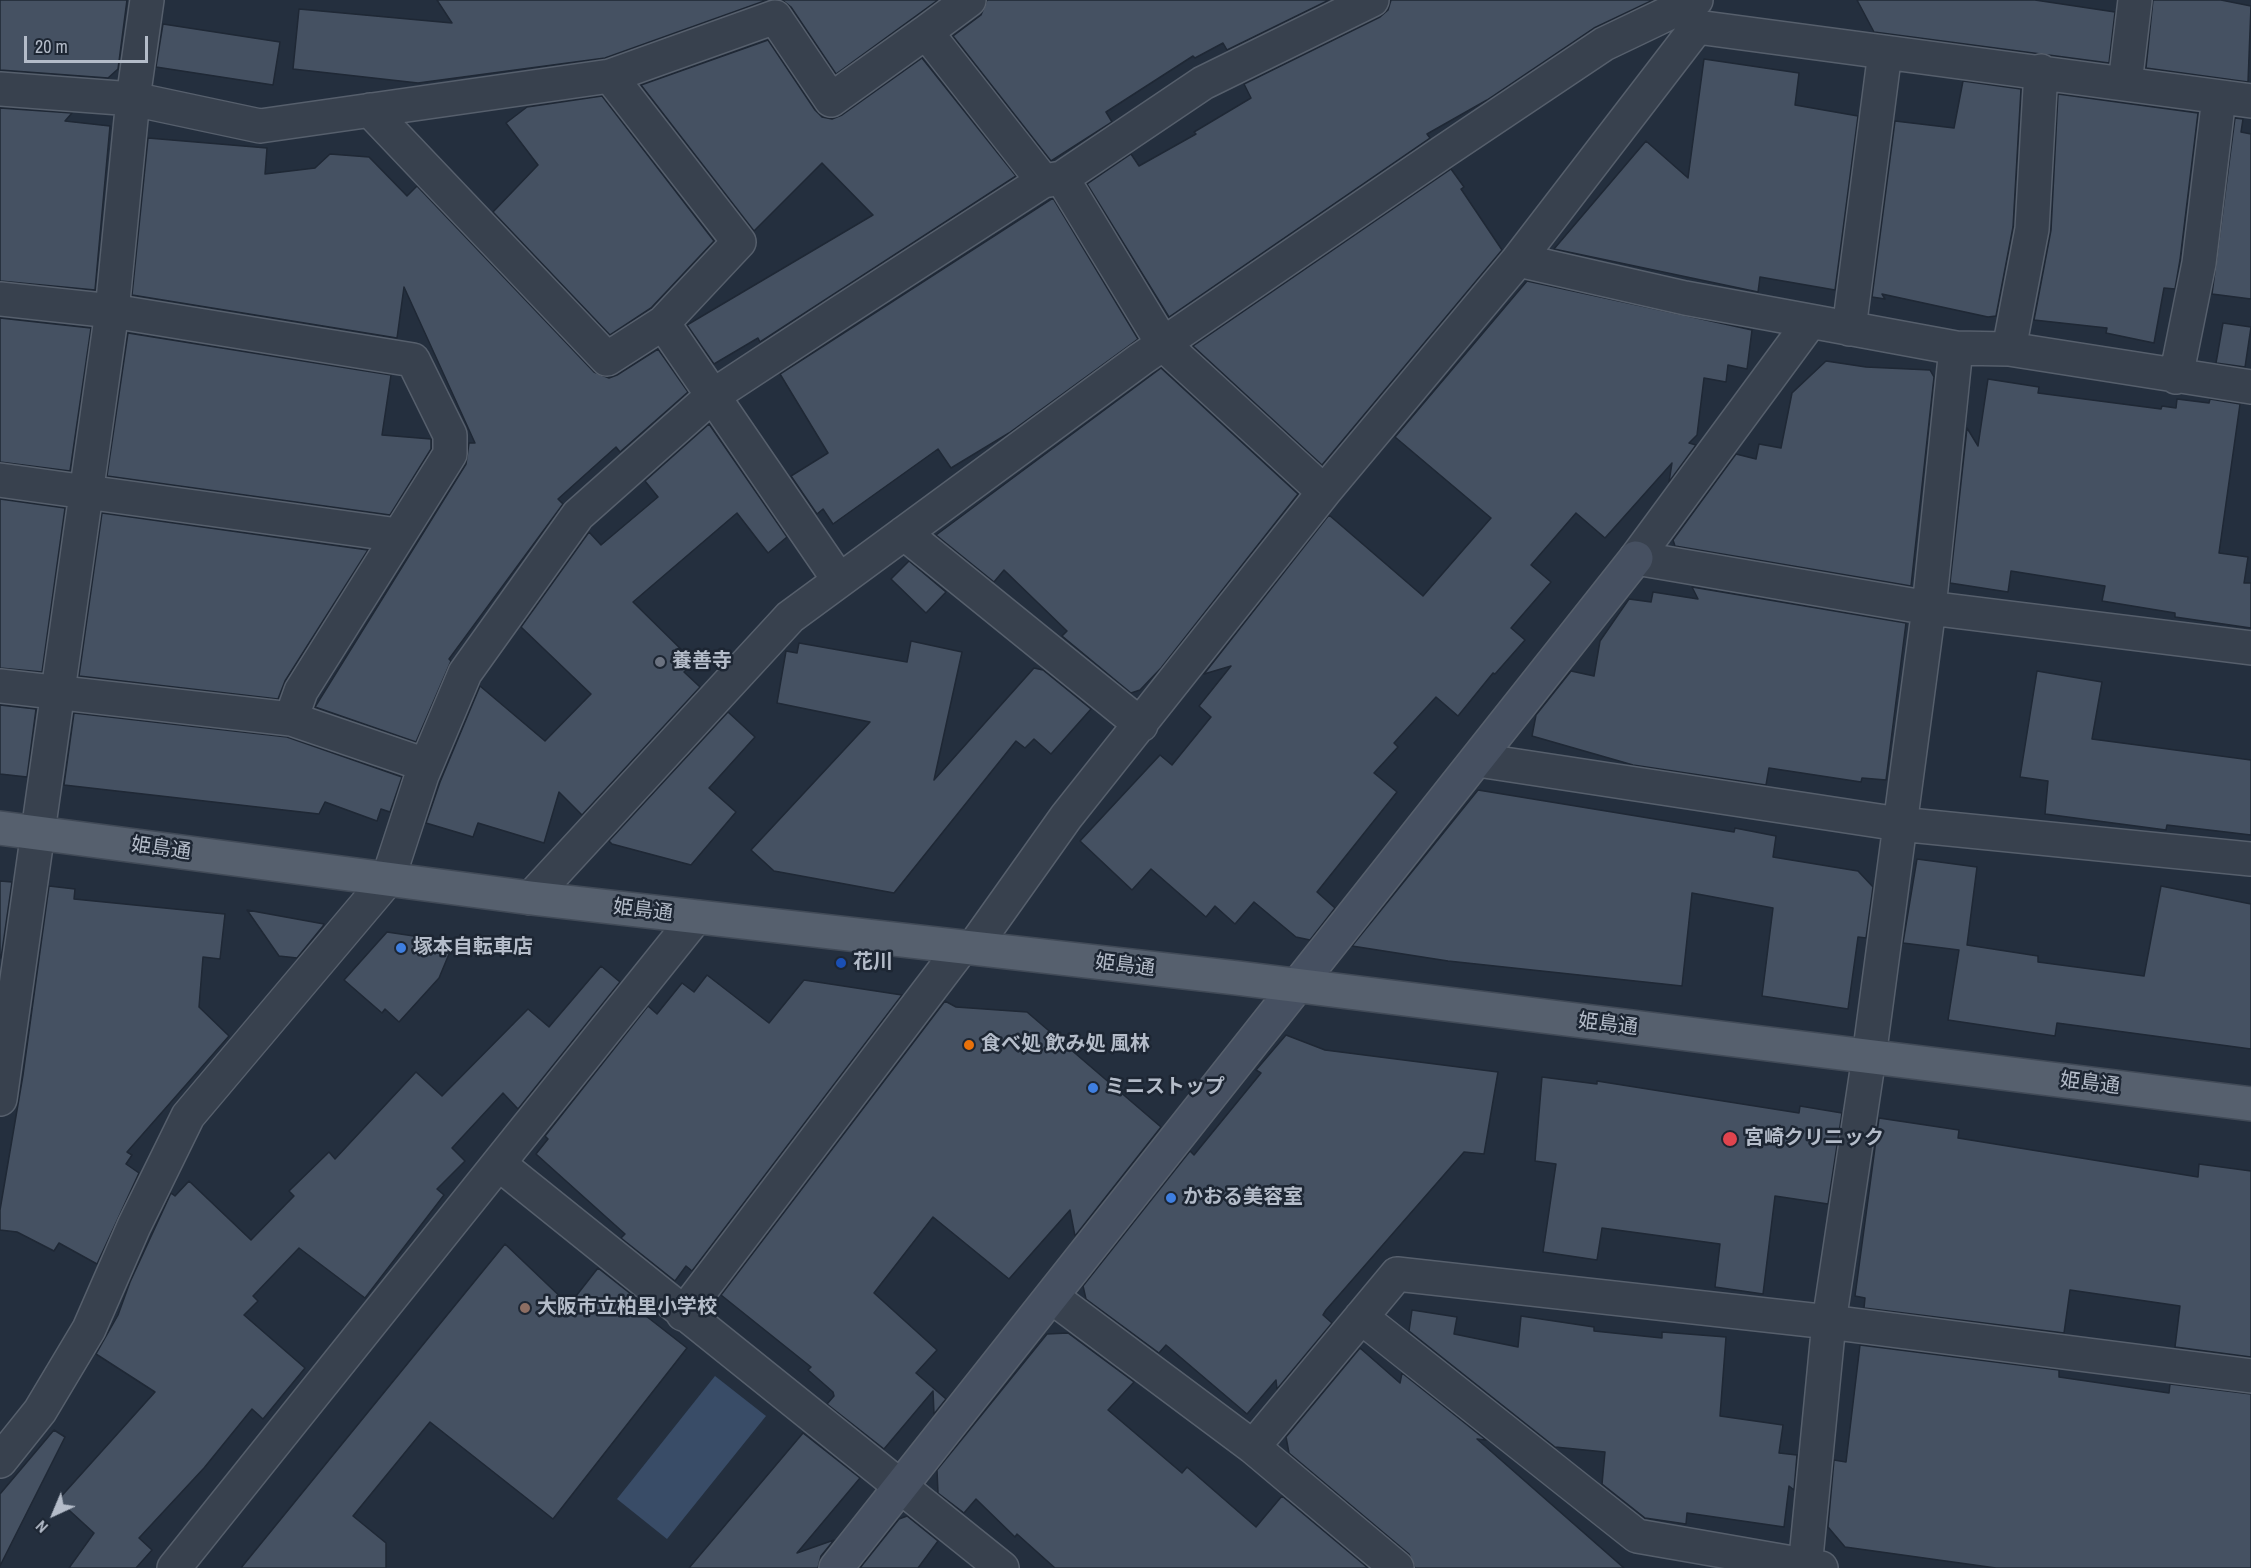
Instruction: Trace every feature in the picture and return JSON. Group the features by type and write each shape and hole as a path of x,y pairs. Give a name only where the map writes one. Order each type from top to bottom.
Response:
{"main road":[{"name":"姫島通","path":"0,828 531,898 1295,986 2251,1104"}],"street":[{"path":"0,1099 112,311 133,99 147,0"},
{"path":"0,89 133,99 260,126 610,76 775,17 831,100 969,0"},
{"path":"0,1461 40,1411 89,1329 134,1226 188,1116 388,879 426,765 465,673 578,515 711,397 1203,83 1372,0"},
{"path":"2125,84 2136,0"},
{"path":"683,1314 1066,817 1324,492 1518,260 1691,8"},
{"path":"531,898 790,616 1162,344 1604,44 1691,8 1885,52 2041,71 2251,101"},
{"path":"926,32 1052,180 1162,344 1324,492"},
{"path":"1849,329 1885,52"},
{"path":"2009,349 2032,229 2041,71"},
{"path":"370,110 607,359 663,323 739,242 610,76"},
{"path":"2176,377 2199,263 2218,97"},
{"path":"1518,260 1685,298 1956,348 2009,349 2251,387"},
{"path":"0,299 112,311 414,360 450,435 450,454 301,691 291,719"},
{"path":"836,1568 1209,1100 1295,986 1478,760 1636,558 1810,322"},
{"path":"663,323 711,397 839,580"},
{"path":"1361,1317 1637,1536 1811,1567 1829,1322 1869,1057 1929,608 1956,348"},
{"path":"0,480 86,490 399,535"},
{"path":"904,533 1141,725"},
{"path":"1636,558 1929,608 2251,648"},
{"path":"0,686 291,719 426,765"},
{"path":"1478,760 1899,824 2251,859"},
{"path":"174,1568 696,917"},
{"path":"499,1164 1002,1568"},
{"path":"1253,1447 1397,1274 1829,1322 2251,1376"},
{"path":"1052,1297 1253,1447 1398,1568"}],"water":[{"path":"715,1376 766,1416 667,1539 617,1499"}],"building":[{"path":"0,0 127,0 118,69 108,78 0,70"},
{"path":"437,0 767,0 605,58 418,83 293,69 299,9 452,23"},
{"path":"782,0 938,0 836,74 791,7"},
{"path":"987,0 1329,0 1227,50 1223,43 1195,58 1193,56 1106,112 1112,122 1051,161 953,36 981,15"},
{"path":"1391,0 1653,0 1594,28 1487,100 1427,134 1430,138 1169,317 1087,184 1131,154 1139,166 1196,134 1194,132 1251,98 1244,84 1380,17 1388,10"},
{"path":"1857,0 2035,0 2115,12 2109,63 1874,32"},
{"path":"2153,0 2221,0 2251,6 2248,82 2146,68"},
{"path":"163,24 280,42 273,85 156,67"},
{"path":"768,40 815,110 822,117 832,119 842,115 922,58 1016,176 760,342 758,338 714,364 687,325 873,215 822,163 754,231 641,85"},
{"path":"1704,59 1799,73 1795,105 1858,116 1835,290 1760,277 1758,292 1554,249 1646,141 1688,178"},
{"path":"1963,81 2021,89 2013,227 1996,316 1988,317 1882,294 1885,299 1872,297 1895,121 1954,128"},
{"path":"2058,94 2198,113 2175,289 2164,288 2154,343 2106,333 2107,328 2034,320 2051,230"},
{"path":"602,96 714,241 651,308 610,335 493,212 538,165 506,123 527,107"},
{"path":"0,108 72,113 65,121 110,126 95,290 0,281"},
{"path":"2235,118 2243,119 2241,132 2251,134 2251,299 2212,294"},
{"path":"148,138 267,148 265,174 315,168 330,154 369,157 407,196 417,186 594,372 609,378 658,349 688,392 620,452 616,447 558,499 563,504 449,659 451,661 416,742 315,707 466,464 469,443 475,443 404,287 397,338 132,295"},
{"path":"1451,169 1464,187 1461,189 1502,250 1322,465 1193,346"},
{"path":"1053,198 1138,339 1009,433 951,468 938,449 833,524 823,509 817,514 791,476 828,453 780,374"},
{"path":"1527,281 1752,330 1747,369 1728,365 1726,382 1704,378 1697,435 1689,443 1696,445 1669,482 1672,463 1605,538 1576,513 1531,565 1551,582 1511,628 1525,640 1495,674 1493,673 1458,716 1436,697 1394,743 1398,747 1374,773 1397,792 1317,892 1335,908 1310,940 1296,937 1254,902 1235,924 1215,906 1206,917 1151,869 1132,890 1080,841 1160,755 1172,765 1211,717 1199,706 1231,666 1204,674 1329,515 1423,596 1491,518 1395,437"},
{"path":"0,318 91,328 70,471 0,462"},
{"path":"2223,323 2251,327 2245,367 2216,363"},
{"path":"128,333 391,375 382,435 431,439 431,449 390,515 107,476"},
{"path":"1826,361 1866,367 1930,370 1934,377 1911,586 1675,546 1673,540 1736,454 1756,459 1759,444 1781,448 1792,393"},
{"path":"1161,368 1298,494 1161,668 1140,690 1131,693 1062,636 1067,631 1004,570 994,582 936,535"},
{"path":"1988,379 2039,387 2038,393 2161,409 2162,406 2176,408 2177,399 2209,403 2210,399 2240,404 2219,553 2248,557 2244,583 2251,583 2251,628 2175,617 2175,613 2102,601 2105,586 2011,571 2008,592 1950,583 1967,428 1978,446"},
{"path":"709,424 787,537 768,553 737,513 633,602 694,662 684,672 700,687 582,815 559,792 544,843 478,823 473,837 426,823 440,782 480,686 545,741 591,694 521,627 589,532 601,545 658,497 645,481"},
{"path":"0,499 65,508 42,672 0,668"},
{"path":"102,513 368,550 285,681 278,699 79,676"},
{"path":"909,561 946,592 926,613 891,579"},
{"path":"1692,587 1906,623 1886,780 1862,778 1861,782 1769,768 1766,785 1633,765 1532,736 1536,715 1571,671 1594,676 1600,641 1629,599 1651,602 1653,592 1698,599"},
{"path":"911,641 962,652 934,780 1034,668 1043,670 1091,709 1051,754 1034,739 1025,748 1016,741 894,893 774,871 751,850 870,722 777,703 786,651 797,653 799,643 907,662"},
{"path":"2037,671 2102,682 2092,739 2251,760 2251,835 2167,825 2166,830 2045,814 2048,781 2020,777"},
{"path":"0,705 36,709 27,777 0,774"},
{"path":"728,712 755,737 709,788 736,812 691,865 612,844 609,841"},
{"path":"74,713 287,737 402,777 390,812 381,809 377,821 325,802 319,814 64,785"},
{"path":"1478,790 1734,832 1735,828 1776,836 1773,857 1858,871 1873,887 1866,938 1858,937 1848,1009 1762,996 1773,908 1692,893 1682,986 1448,961 1352,946"},
{"path":"1917,859 1977,867 1967,945 2038,956 2038,962 2144,976 2161,886 2251,904 2251,1049 2057,1023 2055,1036 1948,1020 1959,950 1903,943"},
{"path":"0,881 12,882 1,958 0,958"},
{"path":"49,886 75,889 74,899 225,914 220,959 203,957 199,1007 229,1036 127,1152 132,1155 126,1164 139,1173 97,1264 59,1243 54,1251 17,1232 0,1230 0,1210 23,1075"},
{"path":"247,910 324,924 297,958 279,956"},
{"path":"387,932 454,942 439,978 399,1022 385,1009 382,1013 344,980"},
{"path":"601,966 620,982 518,1109 503,1093 452,1148 465,1161 437,1189 444,1195 365,1298 299,1248 253,1296 258,1301 244,1315 305,1368 263,1419 252,1409 204,1468 139,1538 152,1550 136,1568 69,1568 94,1533 58,1500 155,1392 96,1354 118,1315 130,1282 171,1193 175,1196 189,1181 251,1240 294,1196 289,1191 329,1152 335,1159 416,1072 442,1096 528,1009 549,1027"},
{"path":"707,975 769,1023 804,980 902,995 692,1271 686,1266 675,1281 621,1238 625,1234 536,1154 548,1139 545,1136 648,1006 657,1014 682,983 694,992"},
{"path":"945,1001 956,1007 1027,1012 1161,1127 1075,1236 1070,1210 1009,1279 933,1217 874,1293 937,1350 916,1373 946,1399 934,1414 933,1391 884,1449 827,1404 834,1396 833,1392 808,1370 811,1367 721,1295"},
{"path":"1286,1035 1325,1050 1498,1072 1484,1154 1464,1152 1326,1310 1323,1315 1332,1323 1277,1389 1276,1380 1247,1414 1166,1345 1159,1353 1086,1299 1083,1286 1190,1151 1194,1155 1261,1073 1256,1070"},
{"path":"1542,1077 1597,1084 1597,1081 1799,1113 1800,1106 1842,1113 1828,1204 1775,1196 1763,1294 1715,1287 1720,1244 1602,1228 1597,1260 1543,1252 1556,1164 1535,1161"},
{"path":"1879,1118 1959,1130 1958,1138 2198,1177 2199,1164 2251,1171 2251,1357 2175,1347 2180,1306 2070,1290 2064,1333 1864,1308 1865,1298 1855,1296"},
{"path":"505,1244 569,1305 598,1268 651,1310 646,1316 687,1348 553,1519 430,1422 353,1516 386,1543 386,1568 241,1568"},
{"path":"1412,1310 1457,1317 1454,1334 1518,1347 1521,1316 1594,1327 1594,1331 1662,1338 1662,1332 1726,1337 1720,1416 1783,1425 1779,1453 1797,1455 1794,1490 1789,1486 1784,1527 1687,1513 1686,1524 1645,1518 1602,1484 1605,1452 1555,1447 1409,1331"},
{"path":"1068,1333 1134,1382 1108,1410 1182,1473 1187,1467 1256,1527 1282,1496 1368,1568 1055,1568 1017,1534 1015,1537 976,1499 964,1513 938,1493 937,1470 1047,1334"},
{"path":"1860,1345 2059,1370 2059,1377 2169,1393 2170,1384 2251,1394 2251,1568 1996,1568 1845,1547 1828,1527 1834,1460 1846,1462"},
{"path":"1360,1348 1400,1383 1402,1373 1486,1440 1477,1439 1624,1568 1415,1568 1409,1554 1289,1453 1286,1437"},
{"path":"54,1430 65,1437 0,1566 0,1494"},
{"path":"803,1433 860,1478 797,1553 834,1540 821,1556 818,1568 689,1568"},
{"path":"907,1516 938,1541 918,1568 860,1568 899,1519"}],"place":[{"name":"養善寺","path":"660,662"},
{"name":"塚本自転車店","path":"401,948"},
{"name":"花川","path":"841,963"},
{"name":"食べ処 飲み処 風林","path":"969,1045"},
{"name":"ミニストップ","path":"1093,1088"},
{"name":"宮崎クリニック","path":"1730,1139"},
{"name":"かおる美容室","path":"1171,1198"},
{"name":"大阪市立柏里小学校","path":"525,1308"}]}
